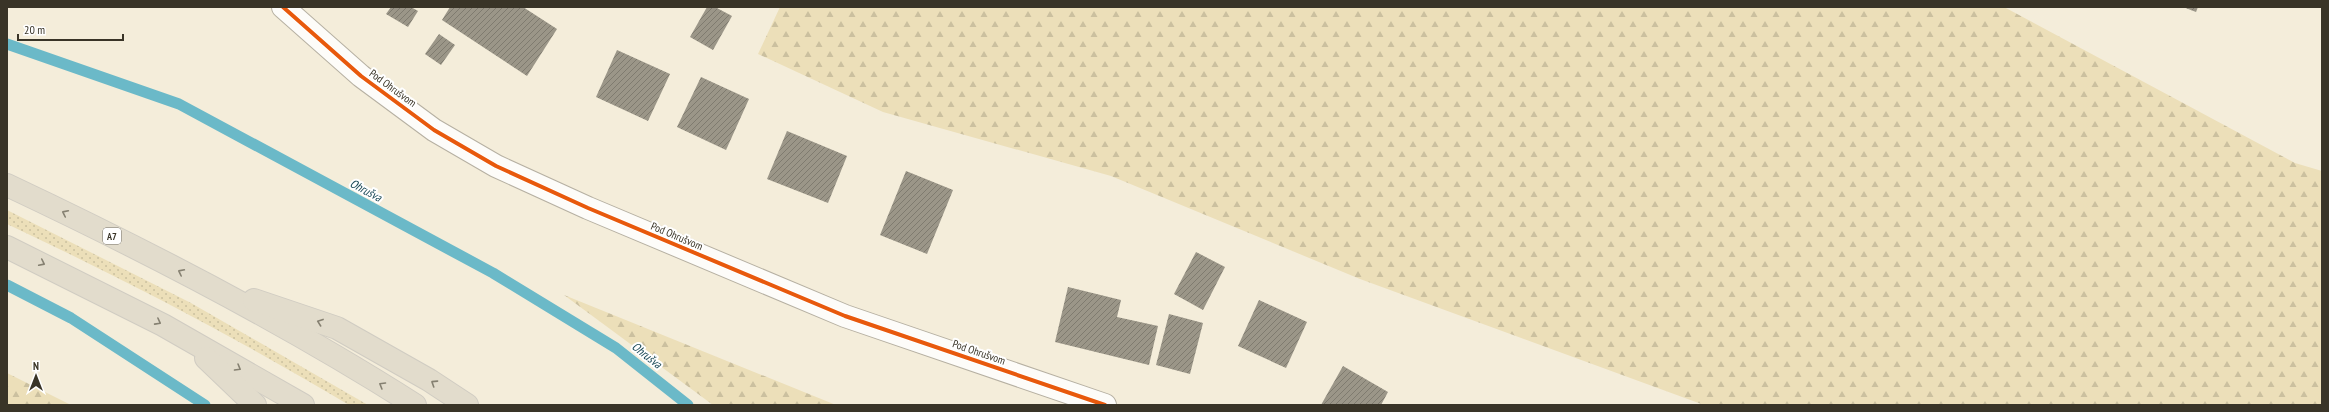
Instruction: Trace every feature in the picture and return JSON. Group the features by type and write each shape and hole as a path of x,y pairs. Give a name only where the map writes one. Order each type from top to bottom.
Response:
{"highway":[{"name":"A7","path":"7,185 216,289 336,357 415,405"},
{"path":"7,247 59,271 192,342 303,405"},
{"path":"216,289 278,307 337,328 429,380 467,405"},
{"path":"192,342 224,377 255,405"}],"street":[{"name":"Pod Ohrušvom","path":"283,7 361,76 434,130 496,166 588,208 845,316 1105,405"}],"green space":[{"path":"780,7 2004,7 2295,163 2322,171 2322,405 1704,405 1360,279 1111,176 883,112 758,54"},
{"path":"7,210 191,303 368,405 349,405 265,356 180,310 7,224"},
{"path":"564,295 836,405 713,405"},
{"path":"7,373 71,405 7,405"}],"building":[{"path":"391,7 411,7 418,11 408,27 386,14"},
{"path":"450,7 523,7 557,29 527,76 442,20"},
{"path":"707,7 715,7 732,16 713,50 690,37"},
{"path":"2183,7 2198,7 2196,12"},
{"path":"439,34 455,45 441,65 425,54"},
{"path":"617,50 670,74 648,121 596,97"},
{"path":"701,77 749,99 726,150 677,127"},
{"path":"787,131 847,156 828,203 767,179"},
{"path":"906,171 953,190 927,254 880,235"},
{"path":"1196,252 1225,267 1203,310 1174,294"},
{"path":"1068,287 1121,300 1117,317 1158,326 1149,365 1055,342"},
{"path":"1259,300 1307,322 1286,368 1238,346"},
{"path":"1169,314 1203,323 1190,374 1156,365"},
{"path":"1343,366 1388,392 1381,405 1321,405"}],"waterway":[{"name":"Ohrušva","path":"7,44 179,104 493,273 616,348 688,405"},
{"path":"7,285 71,318 205,405"}],"cycle path":[{"path":"283,7 361,76 434,130 496,166 588,208 845,316 1105,405"}]}
